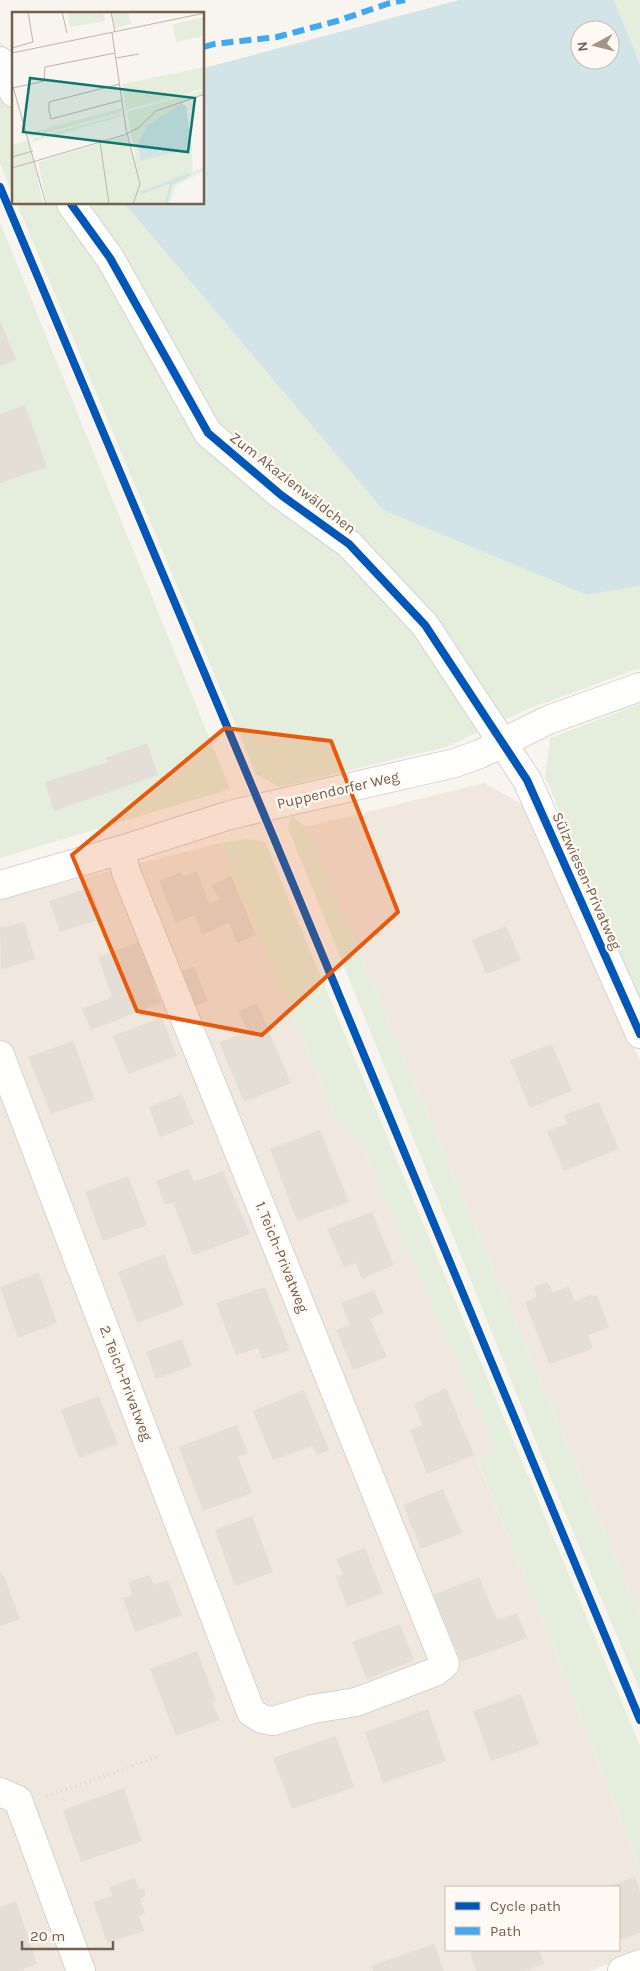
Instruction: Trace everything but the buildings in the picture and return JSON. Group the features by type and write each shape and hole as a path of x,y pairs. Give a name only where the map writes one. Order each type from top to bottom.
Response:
{"street":[{"path":"0,61 12,88"},
{"name":"Zum Akazienwäldchen","path":"72,205 110,258 208,433 281,495 349,544 425,625 502,744"},
{"name":"Puppendorfer Weg","path":"0,885 230,815 456,763 502,744 548,720 640,687"},
{"name":"Sülzwiesen-Privatweg","path":"502,744 527,780 640,1034"},
{"name":"1. Teich-Privatweg","path":"120,850 126,872 445,1664 435,1672 356,1702 313,1709 273,1722 262,1719 252,1712"},
{"name":"2. Teich-Privatweg","path":"0,1055 252,1712"},
{"path":"13,1799 81,1971"},
{"path":"622,1971 640,1964"}],"path":[{"path":"13,1799 160,1756"}],"highlighted area":[{"path":"225,728 331,741 398,912 262,1035 137,1011 72,855"}],"shaded area":[{"path":"459,0 614,0 640,64 640,586 587,595 383,510 126,205 205,205 205,68"},
{"path":"484,783 529,808 640,1061 640,1617 306,827"},
{"path":"220,843 335,1116 361,1144 497,1452 477,1461 554,1648 640,1870 640,1952 589,1971 0,1971 0,899"}],"green space":[{"path":"614,0 640,0 640,64"},
{"path":"0,42 12,57 12,192 0,164"},
{"path":"17,205 126,205 383,510 587,595 640,586 640,668 528,709 446,747 280,787 256,774"},
{"path":"0,222 230,789 0,858"},
{"path":"640,704 640,999 545,777 550,738"},
{"path":"291,816 306,827 640,1617 640,1691 555,1489 288,828"},
{"path":"247,839 265,842 640,1746 640,1870 554,1648 477,1460 496,1451 361,1144 335,1116 220,843"}],"marked path":[{"path":"205,47 277,37 405,0"}],"cycle path":[{"path":"0,187 273,836 640,1720"},
{"path":"72,205 110,258 208,433 281,495 349,544 425,625 527,780 640,1034"}]}
